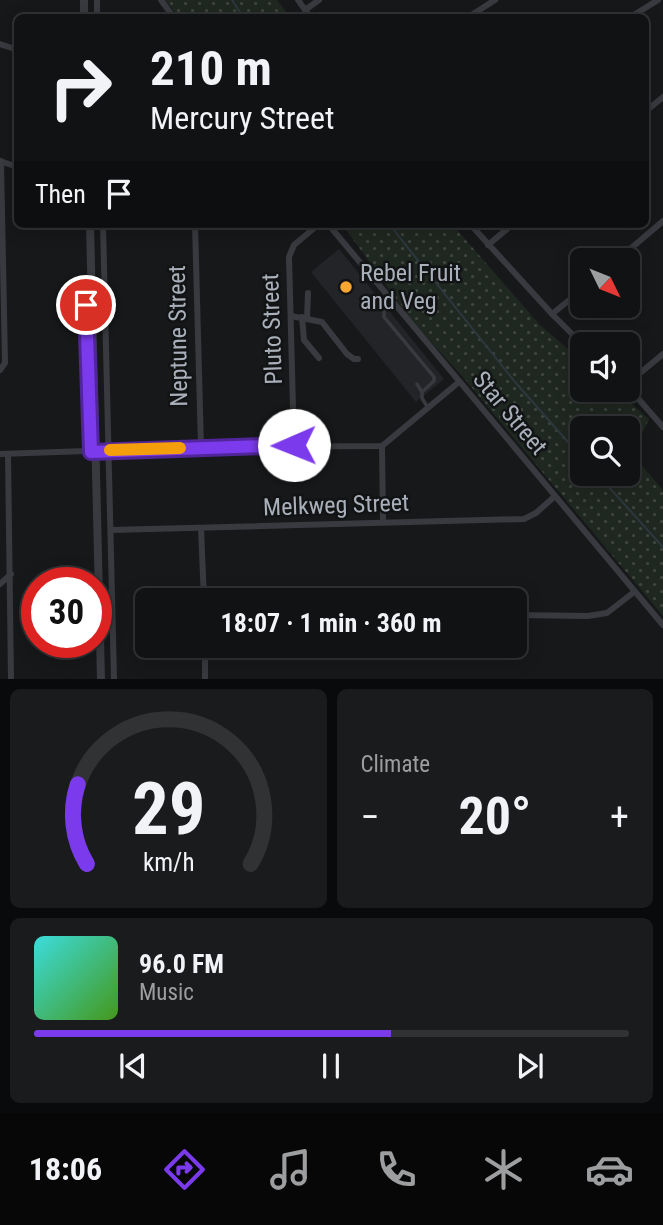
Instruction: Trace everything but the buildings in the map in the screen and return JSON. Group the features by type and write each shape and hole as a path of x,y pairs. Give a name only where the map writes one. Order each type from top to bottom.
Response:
{"street":[{"path":"298,0 308,14"},
{"path":"306,10 319,0"},
{"path":"474,14 495,0"},
{"path":"635,14 658,0"},
{"path":"649,109 663,97"},
{"path":"0,370 5,363 1,161"},
{"path":"631,248 663,221"},
{"path":"87,228 99,679"},
{"path":"103,228 114,679"},
{"name":"Neptune Street","path":"195,228 201,447"},
{"name":"Pluto Street","path":"294,445 290,253 314,228"},
{"name":"Star Street","path":"331,228 663,625"},
{"path":"473,228 570,332"},
{"path":"488,245 508,228"},
{"path":"307,293 304,340 319,358"},
{"path":"552,314 570,299"},
{"path":"291,316 322,322 347,354 358,359"},
{"path":"640,374 663,354"},
{"path":"11,679 10,533 4,454 294,445 382,446 459,382"},
{"path":"640,399 663,427"},
{"path":"382,446 383,522"},
{"path":"93,451 95,567"},
{"name":"Melkweg Street","path":"111,530 524,519 536,513 554,497"},
{"path":"201,528 204,588"},
{"path":"0,533 10,533"},
{"path":"0,584 11,574"},
{"path":"527,615 588,616 607,613 634,592"},
{"path":"98,658 99,679"},
{"path":"205,658 205,679"}],"lane":[{"path":"393,304 384,311 384,317 434,379 422,392"},
{"path":"416,384 428,408"}],"shaded area":[{"path":"165,0 277,0 288,14 176,14"},
{"path":"345,228 455,228 539,324 570,351 570,402 630,402 649,419 640,438 640,416 570,416 570,486 640,486 640,463 663,490 663,616 462,376 411,320"},
{"path":"339,249 444,379 416,402 311,272"}],"waterway":[{"path":"232,0 241,14"},
{"path":"392,228 515,382 570,444"},
{"path":"608,486 663,547"}],"slow traffic":[{"path":"110,450 180,448"}],"place":[{"name":"Rebel Fruit and Veg","path":"346,287"}],"route":[{"path":"86,305 91,452 294,445"}]}
